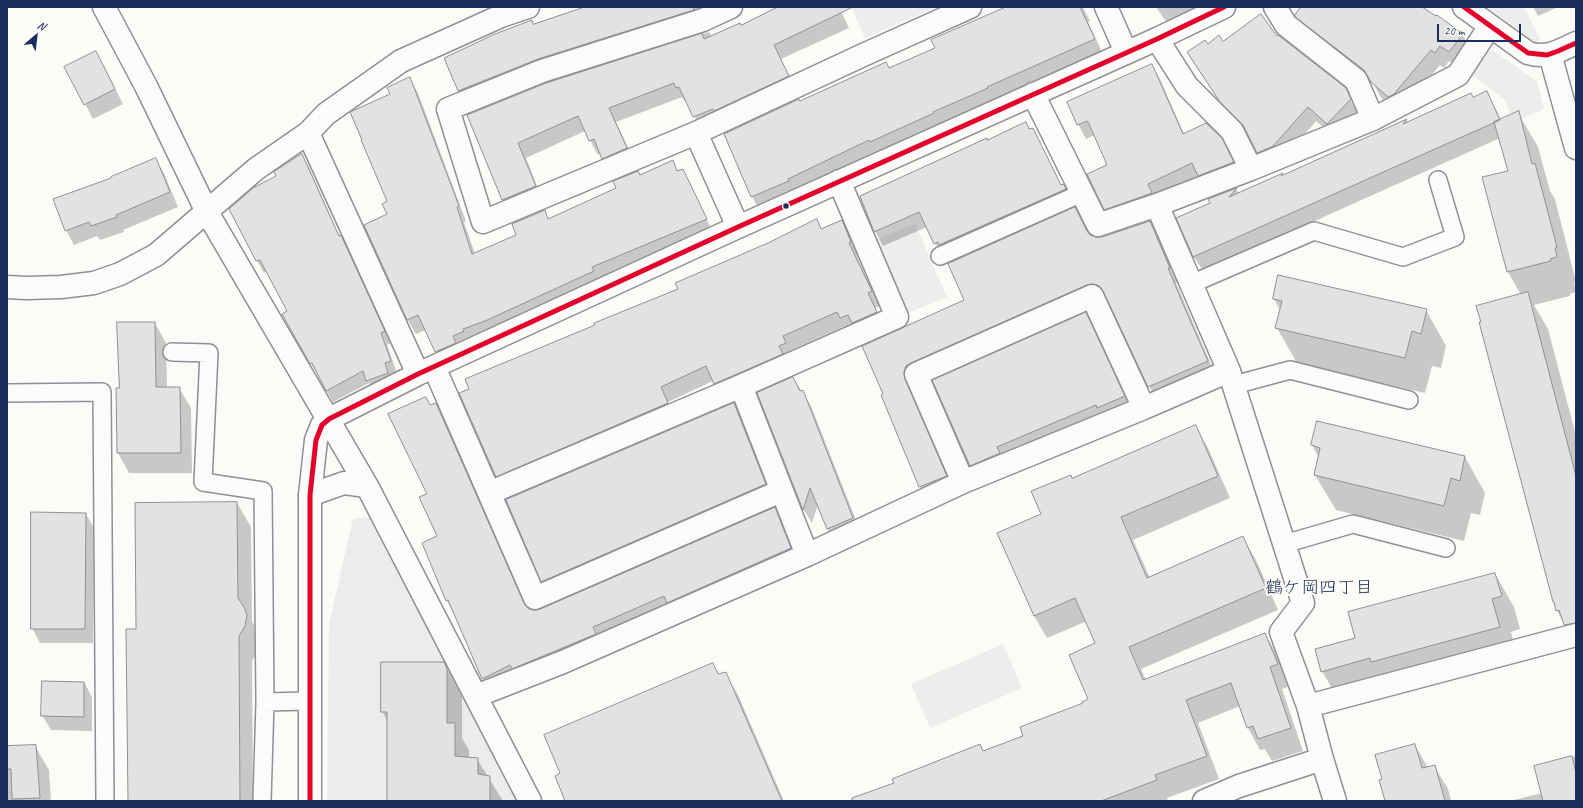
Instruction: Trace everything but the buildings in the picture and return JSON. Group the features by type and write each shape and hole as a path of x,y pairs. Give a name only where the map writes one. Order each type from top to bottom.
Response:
{"street":[{"path":"104,7 146,86 207,212 367,486 530,801"},
{"path":"7,287 61,287 94,283 120,274 156,255 256,169 308,133 326,114 401,61 501,16 528,7"},
{"path":"731,7 703,20 542,71 448,108 483,222 696,133 970,7"},
{"path":"1106,7 1126,52"},
{"path":"310,801 310,495 316,440 322,425 329,419 426,371 738,227 1157,39 1224,7"},
{"path":"1275,7 1286,25 1356,80 1373,119"},
{"path":"1464,7 1528,53 1538,56 1550,54 1576,43"},
{"path":"1033,94 1098,225 1251,169 1373,119 1458,75 1490,26"},
{"path":"1157,39 1187,86 1232,131 1251,169"},
{"path":"1550,54 1576,148"},
{"path":"308,133 489,494 535,598 781,491"},
{"path":"696,133 738,227"},
{"path":"489,494 741,386 897,317 839,181"},
{"path":"1157,204 1232,378 1303,604 1281,632 1308,706 1322,759 1336,801"},
{"path":"963,482 916,374 1092,296 1144,408"},
{"path":"476,696 563,662 807,556 963,482 1144,408 1232,378"},
{"path":"741,386 807,556"},
{"path":"310,495 344,483 367,486"},
{"path":"1308,706 1576,635"},
{"path":"1204,801 1239,786 1322,759"}],"lane":[{"path":"1191,284 1314,231 1403,258 1455,237 1438,180"},
{"path":"940,256 1082,193"},
{"path":"172,352 209,353 203,482 263,491 265,702 262,801"},
{"path":"1232,378 1290,370 1409,400"},
{"path":"7,393 102,392 105,801"},
{"path":"1284,544 1353,524 1446,548"},
{"path":"265,702 310,701"}],"shaded area":[{"path":"851,7 937,7 865,38"},
{"path":"1487,7 1524,7 1540,39 1535,42"},
{"path":"1492,50 1537,81 1544,109 1514,122 1504,99 1470,74 1486,53"},
{"path":"915,224 947,297 903,315 872,241"},
{"path":"369,517 518,801 327,801 329,624 353,519"},
{"path":"1003,644 1022,688 930,728 911,684"}],"transit line":[{"path":"310,801 310,495 316,440 322,425 329,419 418,374 738,227 1157,39 1224,7"},
{"path":"1464,7 1528,53 1547,55 1576,43"}],"district":[{"name":"鶴ケ岡四丁目","path":"1319,588"}]}
